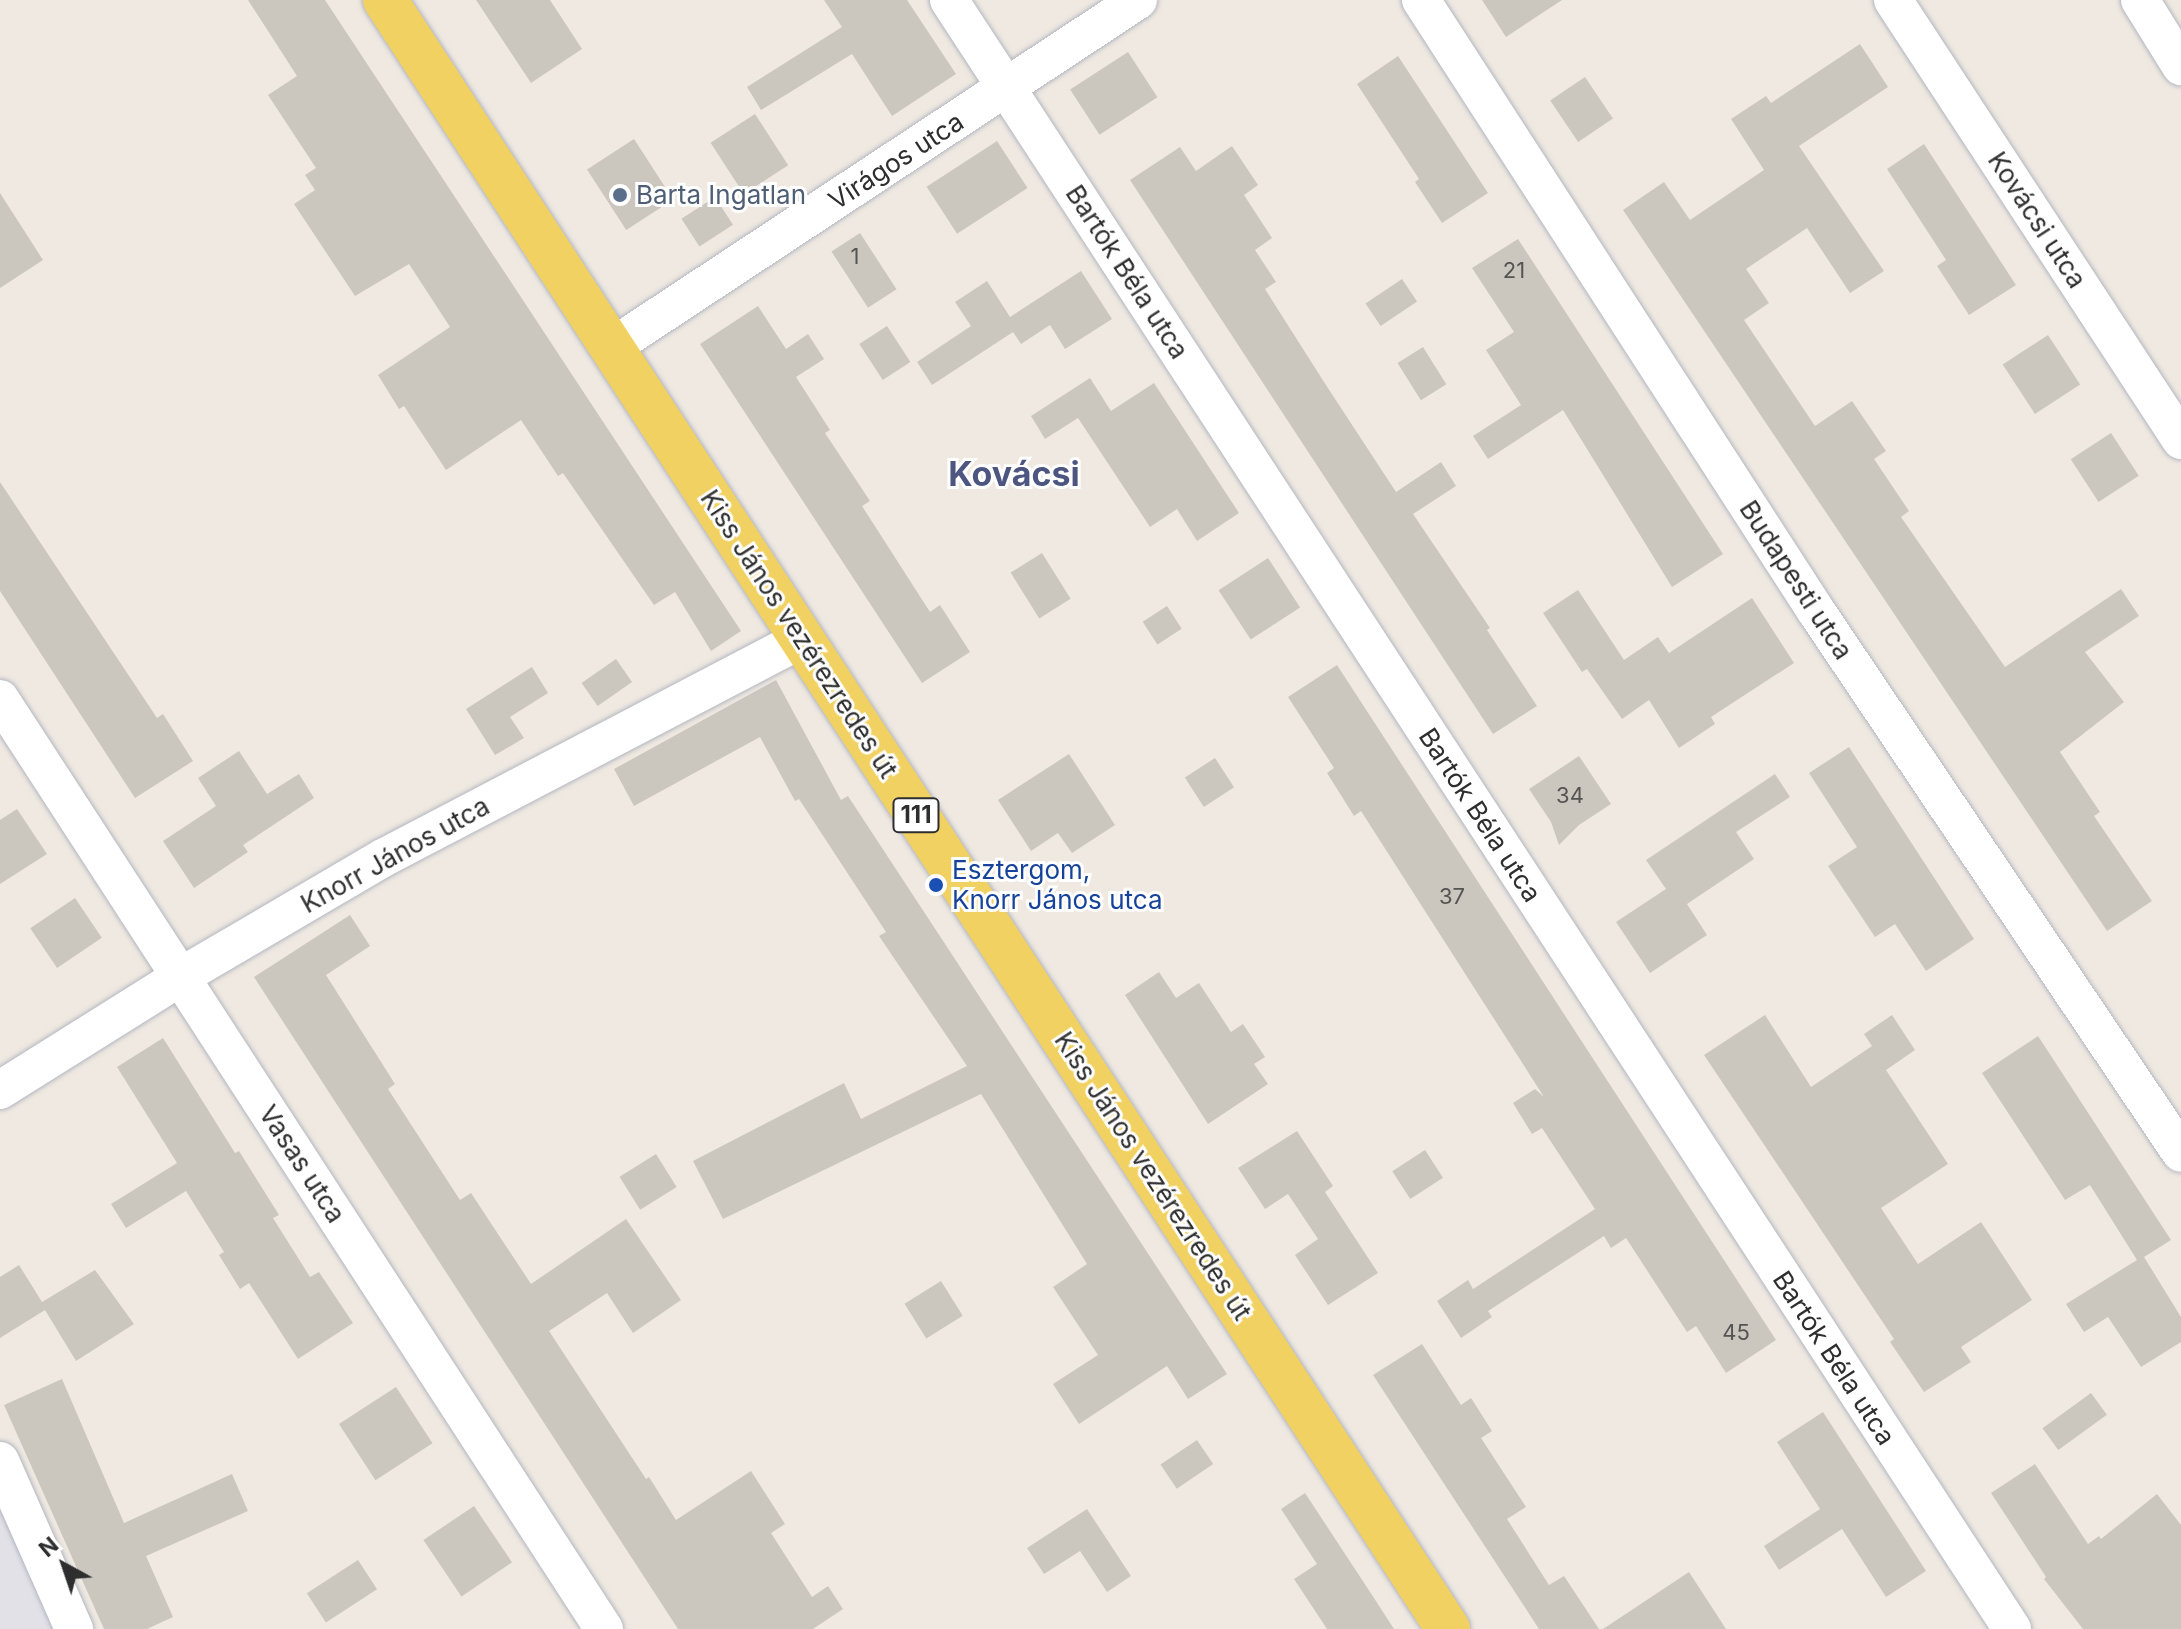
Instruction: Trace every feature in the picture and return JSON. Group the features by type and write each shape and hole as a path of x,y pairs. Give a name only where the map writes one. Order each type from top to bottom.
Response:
{"main road":[{"name":"Kiss János vezérezredes út","path":"385,0 1448,1629"}],"street":[{"name":"Bartók Béla utca","path":"949,0 2012,1629"},
{"name":"Virágos utca","path":"612,347 1138,0"},
{"name":"Budapesti utca","path":"1421,0 1816,611 2181,1153"},
{"name":"Kovácsi utca","path":"1893,0 2181,440"},
{"path":"2140,0 2181,66"},
{"name":"Knorr János utca","path":"0,1090 180,977 383,858 802,639"},
{"name":"Vasas utca","path":"0,699 604,1629"},
{"path":"0,1461 74,1629"}],"shaded area":[{"path":"0,1484 65,1629 0,1629"}],"building":[{"path":"248,0 325,0 741,631 711,651 675,592 654,605 563,473 558,476 521,420 446,470 404,406 399,409 378,375 450,327 409,264 355,296 294,204 315,190 305,175 316,168 268,95 297,76"},
{"path":"476,0 550,0 582,49 531,83"},
{"path":"824,0 907,0 956,74 892,116 852,54 761,110 747,87 842,27"},
{"path":"1482,0 1562,0 1506,37"},
{"path":"1860,44 1888,87 1799,146 1884,271 1850,293 1807,228 1746,269 1769,303 1744,320 1815,426 1852,401 1886,451 1874,459 1909,511 1901,517 2005,667 2121,589 2139,616 2085,652 2124,702 2060,752 2100,812 2094,816 2152,901 2107,931 1623,210 1664,182 1690,220 1764,170 1731,119 1766,96 1771,103"},
{"path":"1128,52 1157,97 1100,135 1070,90"},
{"path":"1398,56 1488,193 1442,223 1415,182 1419,179 1357,84"},
{"path":"1585,77 1613,118 1578,142 1550,100"},
{"path":"755,114 788,165 744,194 711,143"},
{"path":"634,139 673,199 626,230 587,169"},
{"path":"997,141 1027,188 957,234 927,187"},
{"path":"1924,144 2016,285 1969,315 1937,266 1946,260 1887,169"},
{"path":"1232,146 1258,185 1244,195 1272,238 1255,250 1276,282 1265,289 1396,492 1441,462 1456,486 1413,514 1490,628 1487,630 1537,706 1493,734 1130,180 1180,147 1196,171"},
{"path":"0,193 43,260 0,288"},
{"path":"715,197 733,225 699,246 681,219"},
{"path":"860,233 896,289 868,308 831,252"},
{"path":"1518,239 1723,554 1672,587 1563,410 1488,459 1473,436 1521,405 1486,350 1514,332 1472,268"},
{"path":"1081,271 1112,319 1065,349 1050,325 1021,344 1013,332 932,385 917,362 971,326 955,302 987,281 1010,317"},
{"path":"1402,279 1417,301 1381,326 1366,304"},
{"path":"758,306 786,349 808,334 824,359 796,377 830,430 825,433 870,501 862,506 930,612 940,605 970,652 922,683 700,344"},
{"path":"887,326 910,362 883,380 859,344"},
{"path":"2048,335 2080,384 2035,414 2003,364"},
{"path":"1423,347 1446,384 1421,400 1398,363"},
{"path":"1090,378 1111,411 1154,383 1239,513 1197,541 1177,509 1150,527 1078,418 1045,439 1031,416"},
{"path":"2111,433 2139,476 2099,502 2071,459"},
{"path":"0,482 157,718 163,714 193,761 135,798 0,591"},
{"path":"1042,553 1071,599 1039,618 1011,573"},
{"path":"1268,558 1300,607 1251,640 1219,590"},
{"path":"1578,590 1624,660 1658,637 1669,653 1752,598 1794,663 1711,717 1715,724 1679,748 1649,700 1622,719 1587,669 1582,672 1543,613"},
{"path":"1167,606 1182,629 1157,644 1143,622"},
{"path":"616,659 632,682 598,706 582,683"},
{"path":"1337,665 1776,1340 1726,1373 1696,1326 1687,1332 1626,1238 1611,1248 1604,1236 1488,1311 1492,1317 1461,1338 1437,1301 1468,1280 1473,1289 1595,1209 1542,1128 1532,1134 1513,1103 1535,1089 1544,1097 1361,811 1354,816 1327,773 1334,768 1288,697"},
{"path":"532,667 548,693 510,717 524,738 495,755 466,709"},
{"path":"776,680 841,800 848,796 1227,1374 1188,1399 1167,1366 1079,1424 1053,1384 1098,1355 1053,1287 1087,1264 981,1094 723,1219 693,1161 844,1083 861,1119 967,1066 879,936 886,932 799,799 795,801 760,737 634,806 614,769"},
{"path":"1849,747 1974,939 1926,971 1895,924 1875,937 1828,866 1857,847 1809,773"},
{"path":"239,751 267,794 299,774 314,798 243,845 248,852 194,888 163,841 216,806 198,778"},
{"path":"1069,754 1115,825 1072,853 1058,833 1031,851 998,800"},
{"path":"1579,756 1611,804 1579,825 1559,845 1551,822 1529,789"},
{"path":"1215,758 1234,787 1204,807 1185,778"},
{"path":"1775,774 1790,797 1736,832 1754,859 1687,904 1707,935 1650,973 1616,922 1666,889 1646,860"},
{"path":"17,809 47,854 0,884 0,820"},
{"path":"75,898 102,938 57,968 30,928"},
{"path":"350,915 370,946 326,975 395,1084 388,1089 460,1200 471,1193 531,1284 626,1219 681,1300 633,1333 607,1293 549,1331 646,1479 649,1477 676,1520 751,1471 785,1524 771,1533 812,1597 828,1586 843,1609 813,1629 678,1629 254,977"},
{"path":"1159,972 1176,998 1199,983 1231,1032 1243,1024 1265,1057 1254,1064 1268,1084 1208,1124 1125,995"},
{"path":"1765,1015 1811,1087 1872,1046 1864,1034 1892,1015 1915,1050 1886,1070 1948,1164 1881,1208 1918,1264 1981,1222 2032,1300 1961,1347 1971,1362 1924,1392 1890,1342 1894,1339 1704,1055"},
{"path":"2038,1036 2171,1240 2144,1257 2181,1317 2181,1342 2141,1367 2108,1317 2084,1332 2066,1304 2137,1260 2090,1185 2065,1200 1982,1073"},
{"path":"163,1038 235,1153 239,1151 279,1215 273,1218 310,1277 319,1272 353,1323 298,1359 249,1283 240,1289 219,1255 224,1252 186,1191 126,1228 111,1204 177,1163 117,1067"},
{"path":"1297,1131 1333,1186 1325,1192 1378,1273 1328,1305 1295,1255 1318,1239 1288,1194 1265,1209 1238,1168"},
{"path":"1425,1150 1443,1178 1410,1199 1392,1171"},
{"path":"656,1154 677,1187 640,1210 620,1177"},
{"path":"19,1265 42,1302 95,1270 134,1324 76,1361 45,1310 0,1338 0,1277"},
{"path":"941,1281 963,1316 926,1339 905,1304"},
{"path":"1422,1344 1461,1405 1471,1398 1492,1431 1481,1438 1526,1507 1507,1519 1549,1585 1564,1576 1599,1629 1539,1629 1373,1375"},
{"path":"62,1379 124,1523 232,1474 248,1511 146,1556 173,1617 147,1629 104,1629 4,1405"},
{"path":"396,1387 432,1443 375,1480 339,1424"},
{"path":"2091,1393 2107,1415 2058,1450 2042,1428"},
{"path":"1823,1412 1926,1571 1886,1597 1842,1529 1779,1570 1764,1546 1820,1509 1777,1442"},
{"path":"1197,1440 1213,1464 1177,1489 1161,1465"},
{"path":"2035,1464 2088,1544 2099,1536 2101,1539 2157,1494 2181,1525 2181,1629 2083,1629 2044,1579 2046,1577 1991,1493"},
{"path":"1305,1493 1394,1629 1327,1629 1294,1579 1317,1564 1281,1509"},
{"path":"474,1506 512,1562 461,1596 423,1540"},
{"path":"1087,1509 1131,1576 1107,1592 1080,1551 1044,1574 1027,1548"},
{"path":"358,1560 377,1589 326,1623 307,1593"},
{"path":"1689,1572 1726,1629 1603,1629"}],"place":[{"name":"Barta Ingatlan","path":"620,195"},
{"name":"Esztergom, Knorr János utca","path":"936,885"}],"district":[{"name":"Kovácsi","path":"1014,474"}]}
